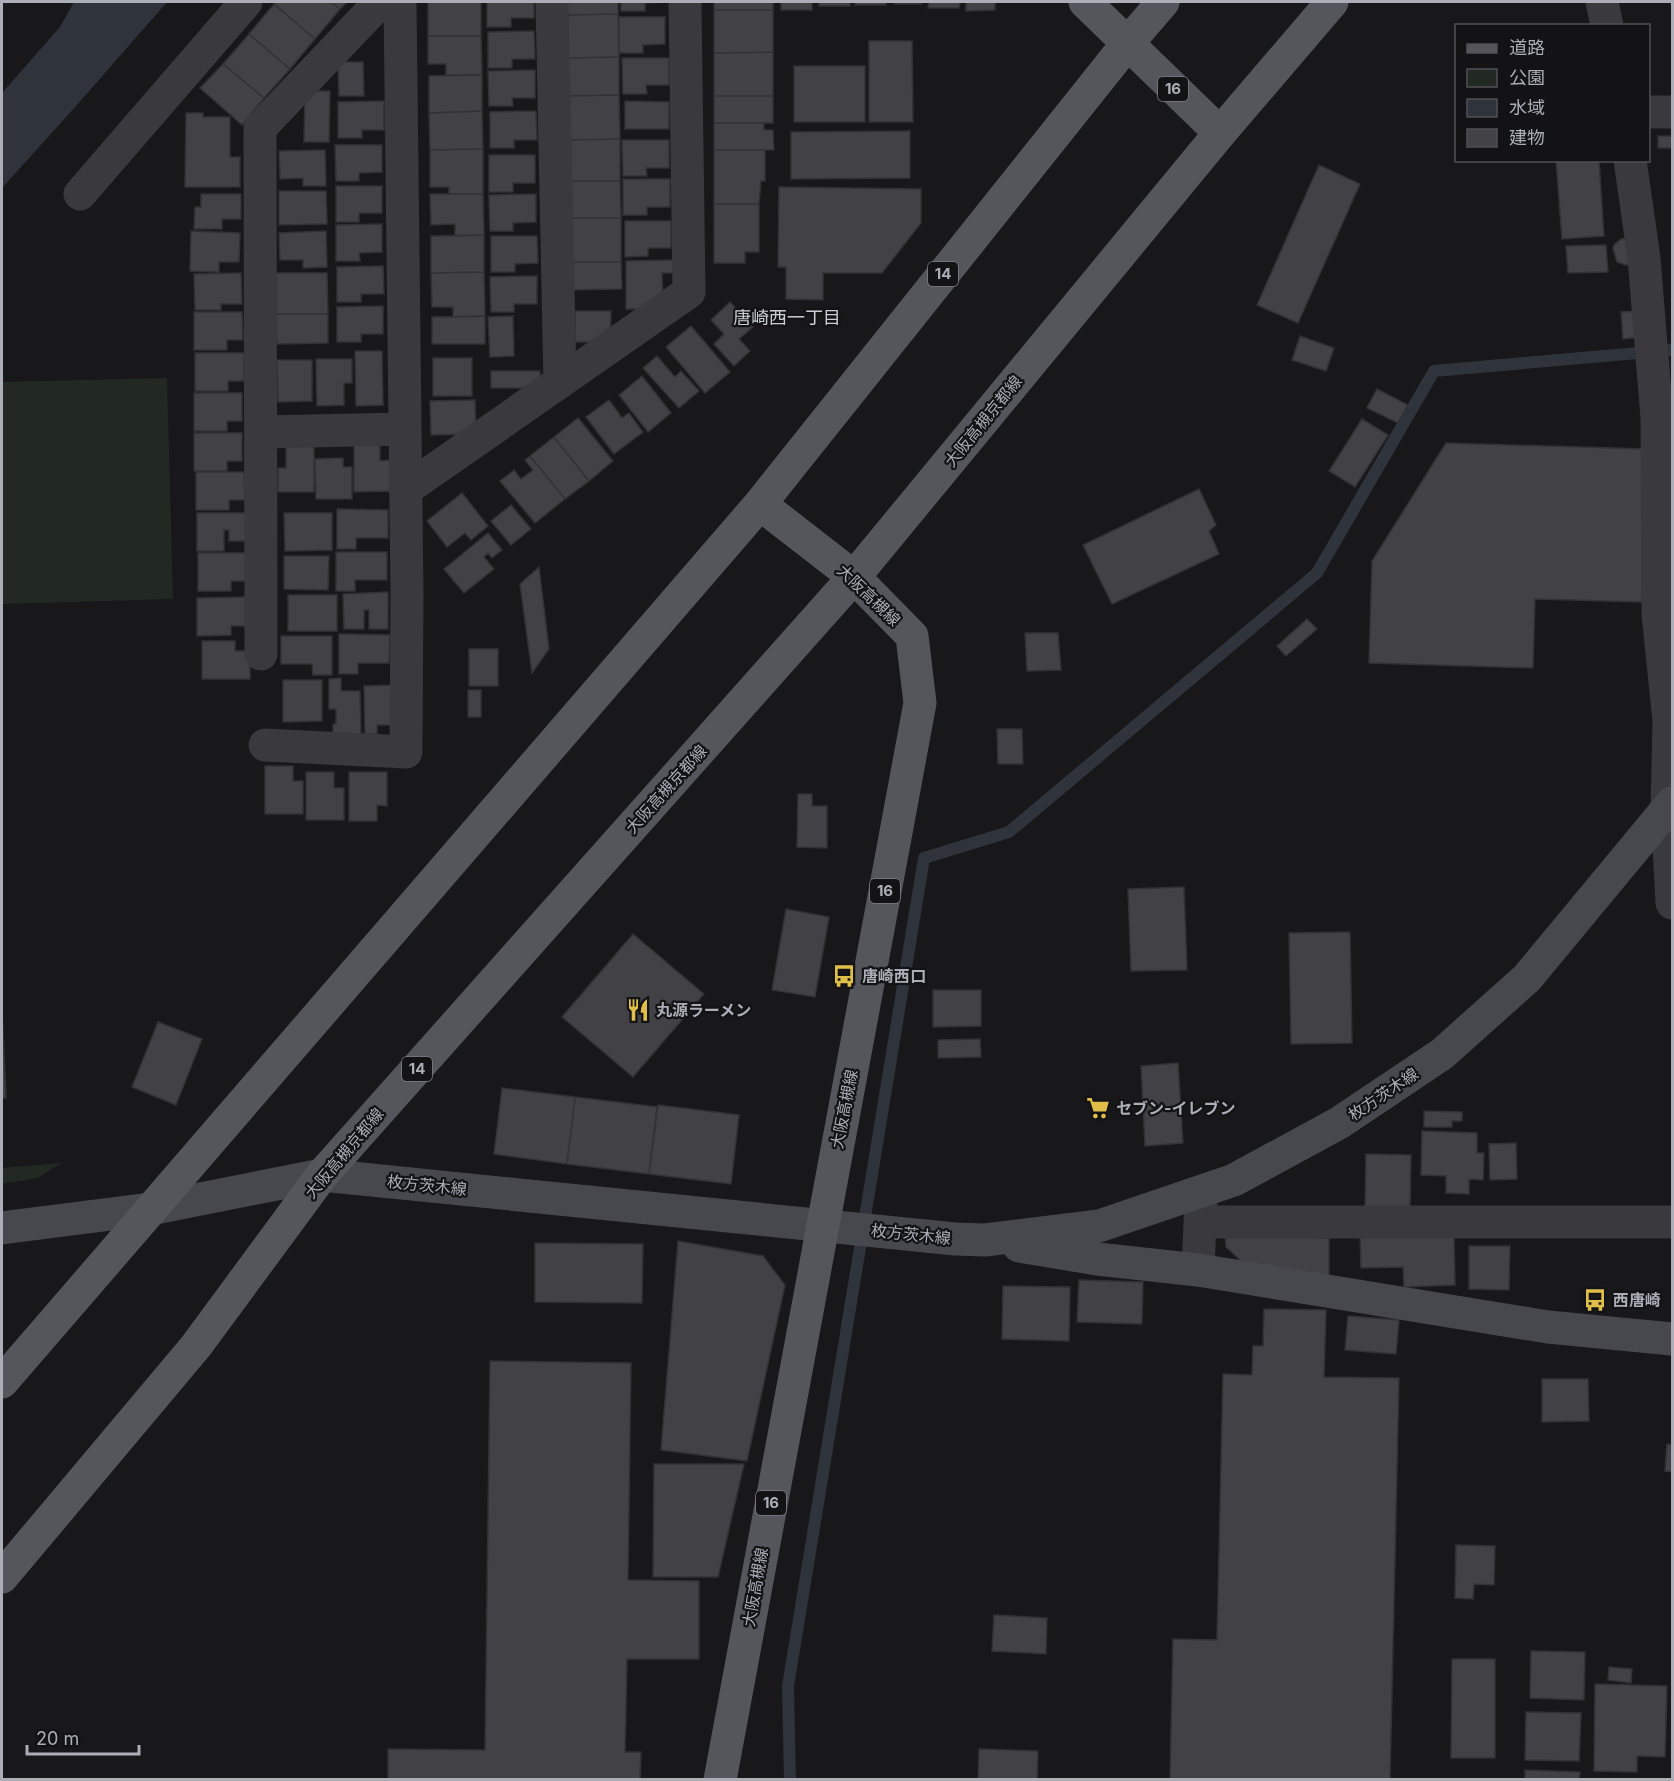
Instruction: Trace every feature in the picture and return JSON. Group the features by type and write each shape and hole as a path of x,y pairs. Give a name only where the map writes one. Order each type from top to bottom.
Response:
{"main road":[{"name":"16","path":"1084,2 1220,133"},
{"name":"14","path":"2,1382 760,504 1163,2"},
{"name":"大阪高槻京都線","path":"2,1577 196,1346 322,1175 854,577 1220,133 1332,2"},
{"name":"大阪高槻線","path":"720,1779 920,703 912,636 854,577 760,504"},
{"name":"枚方茨木線","path":"2,1228 150,1209 322,1175 822,1226 985,1240 1099,1226 1201,1207 1234,1180 1339,1123 1442,1054 1527,978 1670,806"},
{"path":"985,1240 1097,1259 1198,1270 1548,1327 1672,1339"}],"street":[{"path":"80,194 246,2"},
{"path":"261,654 260,128 380,2"},
{"path":"265,746 406,752 407,593 400,2"},
{"path":"552,2 560,382"},
{"path":"405,490 689,292 686,2"},
{"path":"1602,2 1607,24"},
{"path":"1650,112 1672,112"},
{"path":"1630,162 1644,258 1657,418 1658,614 1669,721 1672,903"},
{"path":"261,432 404,429"},
{"path":"1198,1270 1201,1207 1672,1222"}],"green space":[{"path":"167,378 173,599 2,604 2,382"},
{"path":"62,1163 37,1178 2,1184 2,1168"}],"water":[{"path":"74,2 167,2 2,188 2,93 60,27"}],"building":[{"path":"276,2 331,2 340,9 315,39 274,4"},
{"path":"331,2 347,2 340,9"},
{"path":"428,2 481,2 481,36 428,36"},
{"path":"487,2 534,2 534,18 511,18 511,27 487,27"},
{"path":"565,2 618,2 618,14 565,15"},
{"path":"621,2 668,2 645,3 645,11 621,11"},
{"path":"714,2 773,2 773,10 714,10"},
{"path":"781,2 812,2 812,10 781,10"},
{"path":"819,2 850,2 850,6 819,6"},
{"path":"855,2 886,2 886,5 855,5"},
{"path":"895,2 921,2 921,4 895,4"},
{"path":"929,2 960,2 959,8 928,8"},
{"path":"966,2 995,2 995,10 966,11"},
{"path":"274,4 315,39 290,69 249,34"},
{"path":"714,10 773,10 773,52 714,53"},
{"path":"618,14 619,57 566,58 565,15"},
{"path":"619,17 665,17 665,44 643,45 643,53 619,53"},
{"path":"534,31 535,59 512,59 512,68 488,68 488,32"},
{"path":"249,34 290,69 264,98 223,64"},
{"path":"428,36 481,36 482,75 446,75 446,64 428,64"},
{"path":"869,41 912,41 913,122 869,122"},
{"path":"773,52 773,96 714,96 714,53"},
{"path":"619,57 619,95 567,96 566,58"},
{"path":"622,58 669,58 669,85 646,85 647,94 623,94"},
{"path":"338,62 363,62 364,96 339,96"},
{"path":"223,64 264,98 242,125 200,88"},
{"path":"794,66 865,66 865,122 794,122"},
{"path":"535,70 535,98 512,98 513,106 489,106 488,71"},
{"path":"482,75 482,111 429,113 429,76"},
{"path":"305,91 330,91 329,142 304,142"},
{"path":"619,95 620,139 567,140 567,96"},
{"path":"714,96 773,96 773,123 714,123"},
{"path":"384,101 384,130 362,130 362,138 338,138 338,102"},
{"path":"625,101 669,102 669,129 625,129"},
{"path":"482,111 483,149 430,150 429,113"},
{"path":"536,111 537,140 514,140 514,148 490,148 490,112"},
{"path":"186,113 203,113 203,117 230,117 230,157 240,157 240,187 185,187"},
{"path":"714,123 764,123 764,130 773,130 774,150 714,150"},
{"path":"910,131 910,178 791,179 791,132"},
{"path":"1658,136 1672,136 1672,148 1658,148"},
{"path":"620,139 620,181 568,181 567,140"},
{"path":"622,140 669,140 669,168 646,168 647,176 623,176"},
{"path":"335,145 382,145 382,172 359,173 359,181 336,181"},
{"path":"483,149 483,194 449,194 449,187 430,187 430,150"},
{"path":"325,150 326,186 303,186 303,178 280,179 279,151"},
{"path":"714,150 765,150 765,181 761,181 759,204 714,204"},
{"path":"489,155 535,155 535,183 513,183 513,192 489,192"},
{"path":"1556,162 1599,162 1604,236 1562,239"},
{"path":"1319,165 1360,184 1298,323 1257,305"},
{"path":"623,179 670,179 670,207 647,207 647,215 623,215"},
{"path":"568,181 620,181 621,218 568,218"},
{"path":"336,186 382,186 382,213 359,213 359,222 336,222"},
{"path":"779,187 921,189 921,223 882,273 823,273 823,300 786,299 786,267 778,267"},
{"path":"279,191 326,191 327,224 279,225"},
{"path":"201,194 241,194 241,219 222,219 222,229 194,229 195,207 201,207"},
{"path":"430,194 483,194 484,235 455,236 455,224 431,225"},
{"path":"536,194 536,222 513,223 513,231 490,231 489,195"},
{"path":"714,204 759,204 759,252 745,252 745,263 714,263"},
{"path":"568,218 621,218 621,262 569,262"},
{"path":"625,221 671,221 671,248 648,248 648,256 625,257"},
{"path":"382,224 382,252 359,253 360,261 336,261 336,225"},
{"path":"191,231 240,233 239,262 219,262 219,272 190,271"},
{"path":"326,231 327,267 303,268 303,260 280,260 279,233"},
{"path":"484,235 484,272 431,273 431,236"},
{"path":"491,236 537,236 538,263 515,264 515,272 491,272"},
{"path":"1630,238 1629,265 1625,265 1617,262 1613,249 1621,239"},
{"path":"1606,245 1608,272 1568,273 1566,246"},
{"path":"676,260 677,273 662,273 663,301 650,309 626,309 626,261"},
{"path":"569,262 621,262 622,289 569,290"},
{"path":"383,266 384,294 361,294 361,302 337,302 337,267"},
{"path":"484,272 485,316 453,317 453,307 432,307 431,273"},
{"path":"241,273 242,304 221,304 221,310 195,310 194,274"},
{"path":"276,273 327,273 328,314 276,314"},
{"path":"537,276 537,304 514,304 514,312 491,312 490,277"},
{"path":"730,302 753,327 739,339 750,351 734,366 714,344 724,334 711,320"},
{"path":"383,306 383,334 361,334 361,342 337,342 337,307"},
{"path":"575,311 611,311 610,342 575,342"},
{"path":"1638,311 1640,337 1623,339 1621,312"},
{"path":"194,312 242,312 243,340 227,340 227,350 194,350"},
{"path":"276,314 328,314 328,343 277,344"},
{"path":"485,316 485,344 432,344 432,317"},
{"path":"513,316 514,356 490,357 488,317"},
{"path":"691,326 730,372 705,393 666,347"},
{"path":"1300,336 1334,348 1326,371 1292,360"},
{"path":"355,351 382,351 383,405 356,406"},
{"path":"195,353 244,353 244,381 228,381 228,391 195,391"},
{"path":"657,356 675,377 681,371 699,391 679,408 643,368"},
{"path":"433,358 472,358 472,396 433,396"},
{"path":"316,359 352,359 352,383 344,383 344,405 317,406"},
{"path":"277,360 312,360 312,401 278,402"},
{"path":"491,371 540,371 540,388 491,388"},
{"path":"642,376 671,413 648,432 619,395"},
{"path":"1377,389 1408,405 1398,423 1367,408"},
{"path":"194,393 242,393 242,421 227,421 227,431 194,431"},
{"path":"475,400 476,434 431,435 430,401"},
{"path":"609,400 622,418 629,413 643,432 614,454 586,417"},
{"path":"578,418 613,461 589,481 554,437"},
{"path":"1362,419 1388,435 1355,487 1329,471"},
{"path":"194,433 242,433 242,461 227,461 227,471 194,471"},
{"path":"554,437 589,481 565,499 530,456"},
{"path":"1446,443 1646,449 1642,602 1535,599 1533,668 1369,663 1372,561"},
{"path":"286,445 314,445 314,492 278,492 278,468 286,468"},
{"path":"354,445 380,445 380,461 390,460 390,491 354,492"},
{"path":"530,456 565,499 535,523 500,481 514,470 521,479 533,470 525,460"},
{"path":"343,458 343,467 352,467 352,499 316,499 315,459"},
{"path":"196,472 244,472 245,500 229,500 229,510 196,510"},
{"path":"1199,489 1216,525 1209,531 1219,554 1112,604 1083,545"},
{"path":"462,493 488,526 471,540 465,533 447,547 427,521"},
{"path":"511,505 531,529 511,545 491,521"},
{"path":"337,509 388,510 388,538 356,538 356,549 337,549"},
{"path":"197,513 246,513 246,541 229,541 229,530 224,530 224,551 197,551"},
{"path":"284,513 332,513 332,550 285,551"},
{"path":"488,533 502,550 492,558 488,553 484,557 494,569 464,593 444,569"},
{"path":"336,552 387,552 387,580 355,580 355,591 336,591"},
{"path":"198,553 246,553 247,581 231,581 231,591 198,591"},
{"path":"284,556 329,556 328,590 284,589"},
{"path":"539,567 549,649 532,673 520,584"},
{"path":"388,592 388,629 369,629 369,610 364,610 364,629 344,629 343,594"},
{"path":"288,595 337,595 337,631 288,631"},
{"path":"246,597 246,626 231,626 231,635 197,636 197,598"},
{"path":"1307,619 1317,629 1286,656 1277,646"},
{"path":"1025,633 1058,633 1061,670 1027,671"},
{"path":"339,634 390,635 389,663 358,663 358,674 339,674"},
{"path":"281,636 332,636 332,675 313,675 312,664 281,664"},
{"path":"202,641 235,641 235,651 250,651 250,679 202,679"},
{"path":"469,649 498,649 498,686 469,686"},
{"path":"341,678 341,691 360,691 361,734 333,734 336,709 329,709 329,679"},
{"path":"283,680 322,680 322,721 283,722"},
{"path":"394,685 395,725 377,725 377,734 365,734 364,686"},
{"path":"468,690 481,690 481,717 468,717"},
{"path":"997,729 1022,729 1023,764 998,764"},
{"path":"265,766 293,766 293,781 303,781 303,814 265,814"},
{"path":"306,772 334,772 334,788 344,788 344,820 306,820"},
{"path":"349,772 387,772 387,806 377,805 377,821 349,821"},
{"path":"798,794 812,794 812,806 827,806 827,848 797,847"},
{"path":"1184,887 1187,970 1131,971 1128,889"},
{"path":"786,909 829,917 815,997 772,990"},
{"path":"1350,932 1352,1043 1291,1044 1289,933"},
{"path":"633,934 704,994 633,1077 562,1017"},
{"path":"933,990 981,990 981,1026 933,1027"},
{"path":"2,1010 6,1098 2,1098"},
{"path":"158,1022 202,1039 176,1105 132,1087"},
{"path":"980,1039 981,1057 938,1058 938,1040"},
{"path":"1178,1063 1183,1143 1145,1146 1141,1066"},
{"path":"502,1088 575,1097 567,1164 494,1154"},
{"path":"575,1097 657,1107 649,1174 567,1164"},
{"path":"658,1105 739,1115 731,1184 649,1174"},
{"path":"1424,1111 1462,1112 1462,1121 1452,1121 1452,1127 1424,1127"},
{"path":"1422,1131 1477,1133 1477,1153 1484,1153 1483,1180 1469,1179 1469,1194 1446,1193 1446,1176 1421,1175"},
{"path":"1516,1143 1517,1179 1490,1180 1489,1144"},
{"path":"1366,1154 1411,1155 1410,1209 1365,1208"},
{"path":"1225,1233 1329,1238 1329,1276 1251,1270 1226,1247"},
{"path":"1454,1233 1455,1285 1404,1287 1403,1267 1361,1268 1360,1235"},
{"path":"678,1241 763,1256 785,1285 747,1461 661,1450"},
{"path":"535,1243 643,1244 642,1303 535,1302"},
{"path":"1469,1246 1510,1246 1509,1290 1469,1289"},
{"path":"1079,1280 1143,1282 1142,1324 1077,1322"},
{"path":"1003,1286 1070,1287 1069,1341 1002,1339"},
{"path":"1264,1309 1326,1310 1324,1377 1399,1378 1390,1780 1170,1780 1173,1639 1217,1640 1223,1374 1252,1375 1253,1346 1263,1346"},
{"path":"1348,1316 1399,1320 1396,1354 1345,1350"},
{"path":"490,1361 631,1363 628,1580 699,1581 699,1659 627,1659 625,1752 641,1752 640,1780 388,1780 388,1749 485,1750"},
{"path":"1542,1379 1588,1379 1589,1421 1542,1422"},
{"path":"1667,1444 1672,1445 1672,1472 1665,1471"},
{"path":"654,1464 744,1464 718,1577 653,1577"},
{"path":"1456,1545 1495,1546 1494,1585 1474,1584 1473,1599 1455,1598"},
{"path":"994,1615 1047,1618 1046,1654 992,1651"},
{"path":"1531,1651 1585,1652 1584,1700 1530,1698"},
{"path":"1452,1659 1495,1659 1495,1758 1451,1758"},
{"path":"1609,1667 1632,1669 1631,1683 1608,1680"},
{"path":"1595,1684 1667,1686 1665,1757 1637,1756 1637,1772 1594,1771"},
{"path":"1526,1712 1581,1713 1579,1761 1525,1760"},
{"path":"979,1749 1038,1751 1037,1780 978,1780"},
{"path":"1525,1770 1580,1772 1579,1780 1525,1780"}],"waterway":[{"path":"790,1780 788,1686 924,858 1009,832 1317,573 1434,371 1672,350"}],"place":[{"name":"唐崎西口","path":"844,976"},
{"name":"丸源ラーメン","path":"638,1010"},
{"name":"セブン-イレブン","path":"1098,1108"},
{"name":"西唐崎","path":"1595,1300"}],"district":[{"name":"唐崎西一丁目","path":"787,318"}]}
